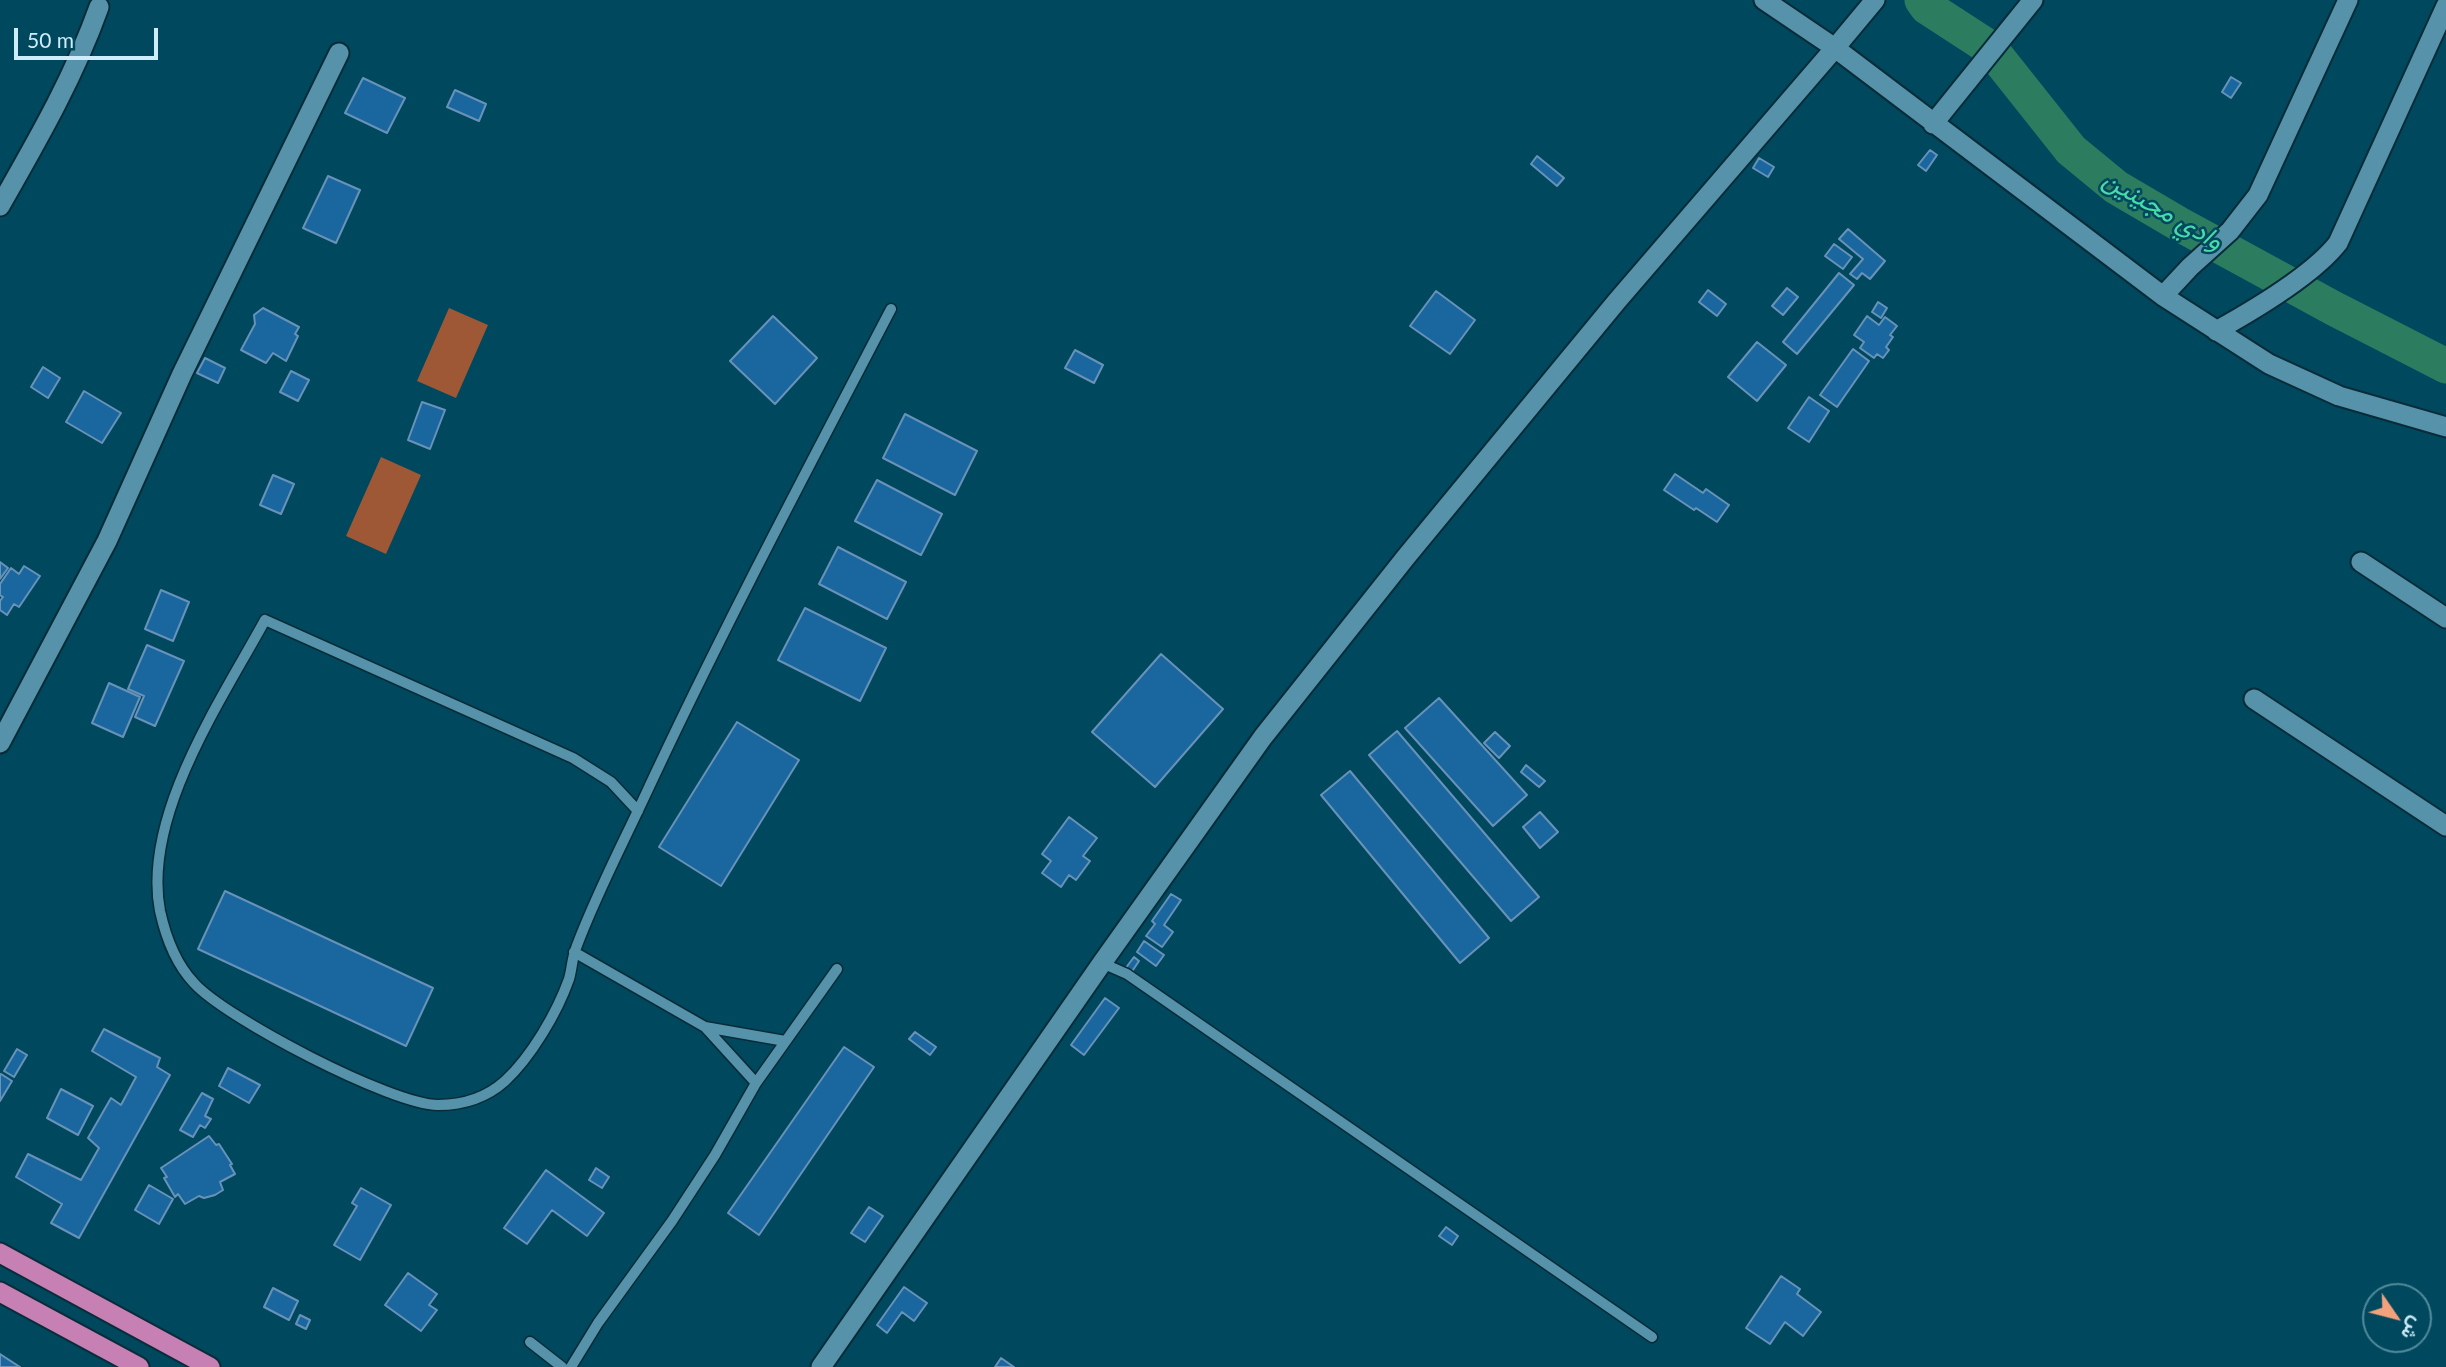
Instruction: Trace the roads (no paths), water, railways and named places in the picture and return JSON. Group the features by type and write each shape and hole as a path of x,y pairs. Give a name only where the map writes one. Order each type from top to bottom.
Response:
{"highway":[{"path":"0,1252 210,1367"},
{"path":"0,1292 137,1367"}],"street":[{"path":"1764,0 1835,48 2163,296 2216,331 2269,364 2339,396 2446,427"},
{"path":"821,1367 1263,737 1406,557 1617,300 1875,0"},
{"path":"1933,124 2033,0"},
{"path":"2163,296 2230,231 2258,195 2348,0"},
{"path":"2216,331 2278,292 2330,253 2345,230 2446,6"},
{"path":"0,206 59,100 85,45 99,7"},
{"path":"0,743 107,541 182,374 339,53"},
{"path":"2361,562 2446,618"},
{"path":"2255,699 2446,826"}],"lane":[{"path":"638,811 611,782 573,758 265,620 190,759 170,809 159,851 157,881 160,910 169,945 180,966 197,988 230,1012 309,1056 399,1097 435,1105 473,1101 501,1084 523,1062 547,1024 569,978 574,952 730,618 891,309"},
{"path":"574,952 705,1027 756,1083"},
{"path":"1102,963 1127,974 1158,995 1652,1337"},
{"path":"571,1367 598,1323 708,1166 756,1083 837,968"},
{"path":"705,1027 785,1041"},
{"path":"530,1342 562,1367"}],"waterway":[{"name":"وادي مجينين","path":"1922,0 1927,7 1990,48 2071,150 2116,187 2333,308 2446,366"}]}
